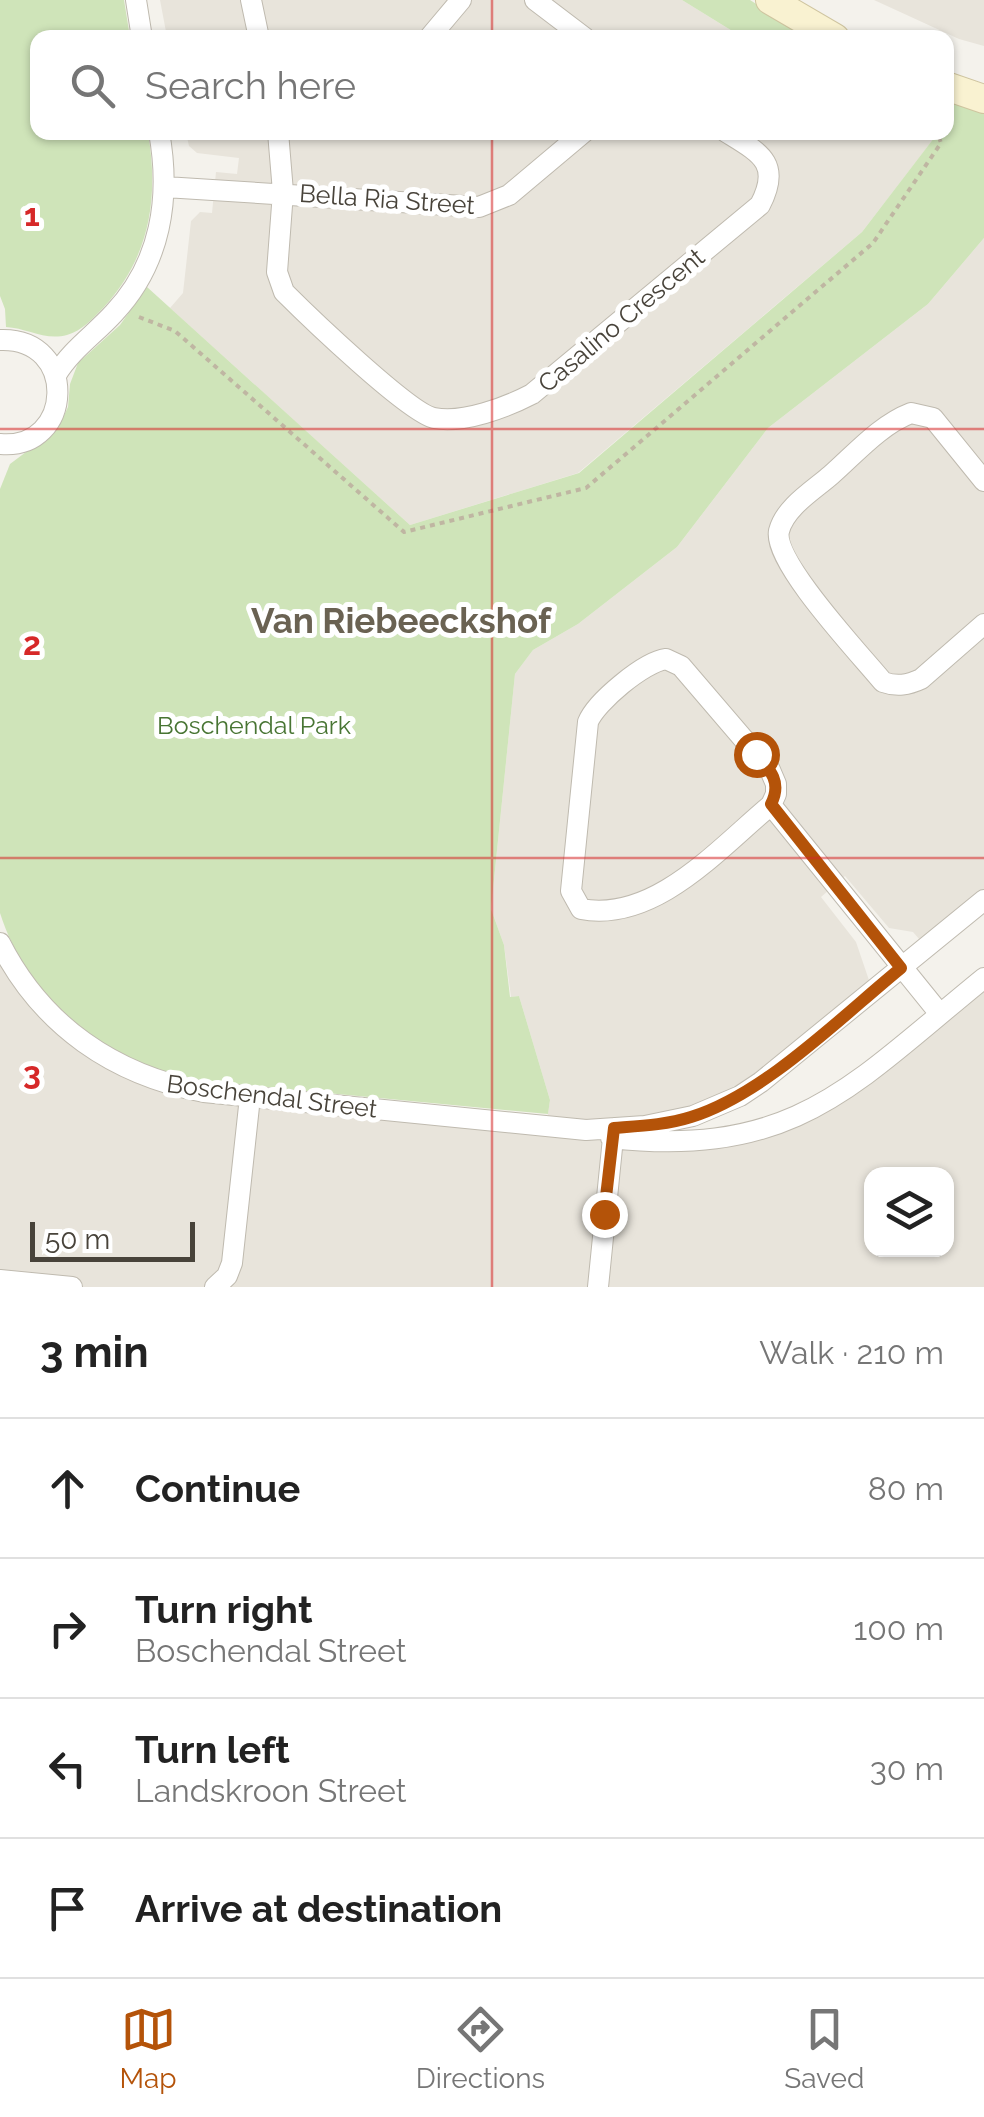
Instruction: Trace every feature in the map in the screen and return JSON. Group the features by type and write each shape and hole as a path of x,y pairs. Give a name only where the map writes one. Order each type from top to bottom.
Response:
{"street":[{"path":"136,0 141,30"},
{"path":"252,0 258,30"},
{"path":"436,30 461,0"},
{"path":"536,0 574,30"},
{"path":"770,0 821,30"},
{"path":"954,89 984,99"},
{"path":"56,374 67,357 118,310 142,274 156,243 165,186 160,140"},
{"name":"Casalino Crescent","path":"279,140 283,192 277,272 284,292 410,407 424,415 454,419 532,394 760,206 768,189 768,166 756,151 739,140"},
{"name":"Bella Ria Street","path":"165,186 480,206 509,194 574,140"},
{"path":"0,340 16,340 36,348 56,374 58,399 49,422 31,438 0,444"},
{"path":"981,632 921,678 892,686 883,682 794,574 779,547 778,533 790,511 890,423 911,413 933,418 984,481"},
{"path":"656,660 672,660 681,666 770,770 776,794 771,804 674,885 646,900 602,912 581,909 573,898 588,722 595,708 656,660"},
{"path":"771,804 940,1014"},
{"name":"Boschendal Street","path":"613,1133 705,1112 740,1096 984,900"},
{"name":"Boschendal Street","path":"2,954 49,1014 104,1057 139,1075 178,1088 698,1142 770,1128 847,1090 984,978"},
{"path":"216,1287 232,1263 250,1097"},
{"path":"598,1287 613,1133"},
{"path":"0,1280 72,1287"}],"shaded area":[{"path":"160,0 682,0 731,30 166,30"},
{"path":"874,0 984,0 984,46 954,37 954,30 939,30"},
{"path":"188,140 933,140 862,232 578,473 410,525 170,308 183,293 191,221 200,212 212,213 216,172 237,174 239,158 197,153"},
{"path":"984,238 984,899 926,947 913,932 889,928 845,876 821,897 856,942 873,992 762,1082 645,1127 674,1144 797,1119 984,979 984,1287 0,1287 0,945 150,1080 546,1127 550,1100 519,996 511,997 504,945 491,909 515,674 533,650 578,624 677,547 768,428 928,304"}],"green space":[{"path":"0,0 124,0 129,30 30,30 30,140 149,140 151,203 141,247 120,288 82,327 67,335 51,336 6,327 0,296"},
{"path":"682,0 750,0 797,30 731,30"},
{"name":"Boschendal Park","path":"954,102 984,113 984,238 928,304 768,428 677,547 578,624 533,650 515,674 491,909 504,945 510,997 519,996 550,1100 548,1114 201,1081 135,1060 105,1044 52,1001 13,946 0,913 0,489 10,464 58,428 68,407 70,384 78,363 120,325 147,287 410,525 579,473 862,232 932,140 954,140"}],"district":[{"name":"Van Riebeeckshof","path":"401,620"}],"route":[{"path":"604,1214 614,1128 694,1116 740,1096 901,968 771,804 776,794 774,777 756,754"}]}
